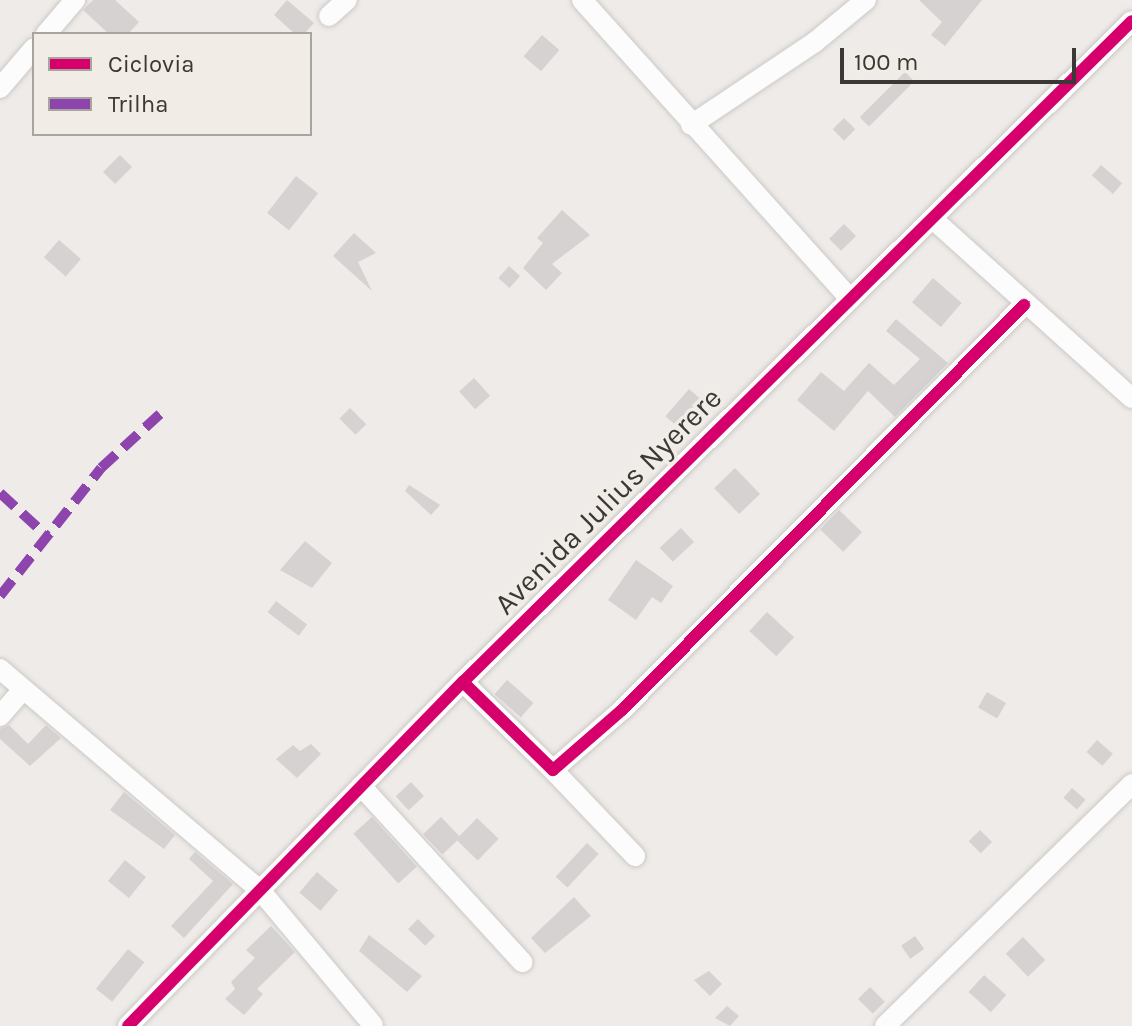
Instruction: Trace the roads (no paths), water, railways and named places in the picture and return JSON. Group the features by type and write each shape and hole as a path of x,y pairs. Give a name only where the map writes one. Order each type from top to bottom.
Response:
{"street":[{"path":"48,32 75,0"},
{"path":"329,16 347,0"},
{"path":"582,0 850,299"},
{"path":"691,125 815,42 866,0"},
{"name":"Avenida Julius Nyerere","path":"128,1026 463,682 1132,21"},
{"path":"0,88 32,50"},
{"path":"934,220 1024,305 1132,398"},
{"path":"553,770 622,710 1024,305"},
{"path":"0,669 22,691 260,890 373,1025"},
{"path":"463,682 635,856"},
{"path":"0,716 22,691"},
{"path":"885,1026 1132,784"},
{"path":"361,786 522,962"}]}
